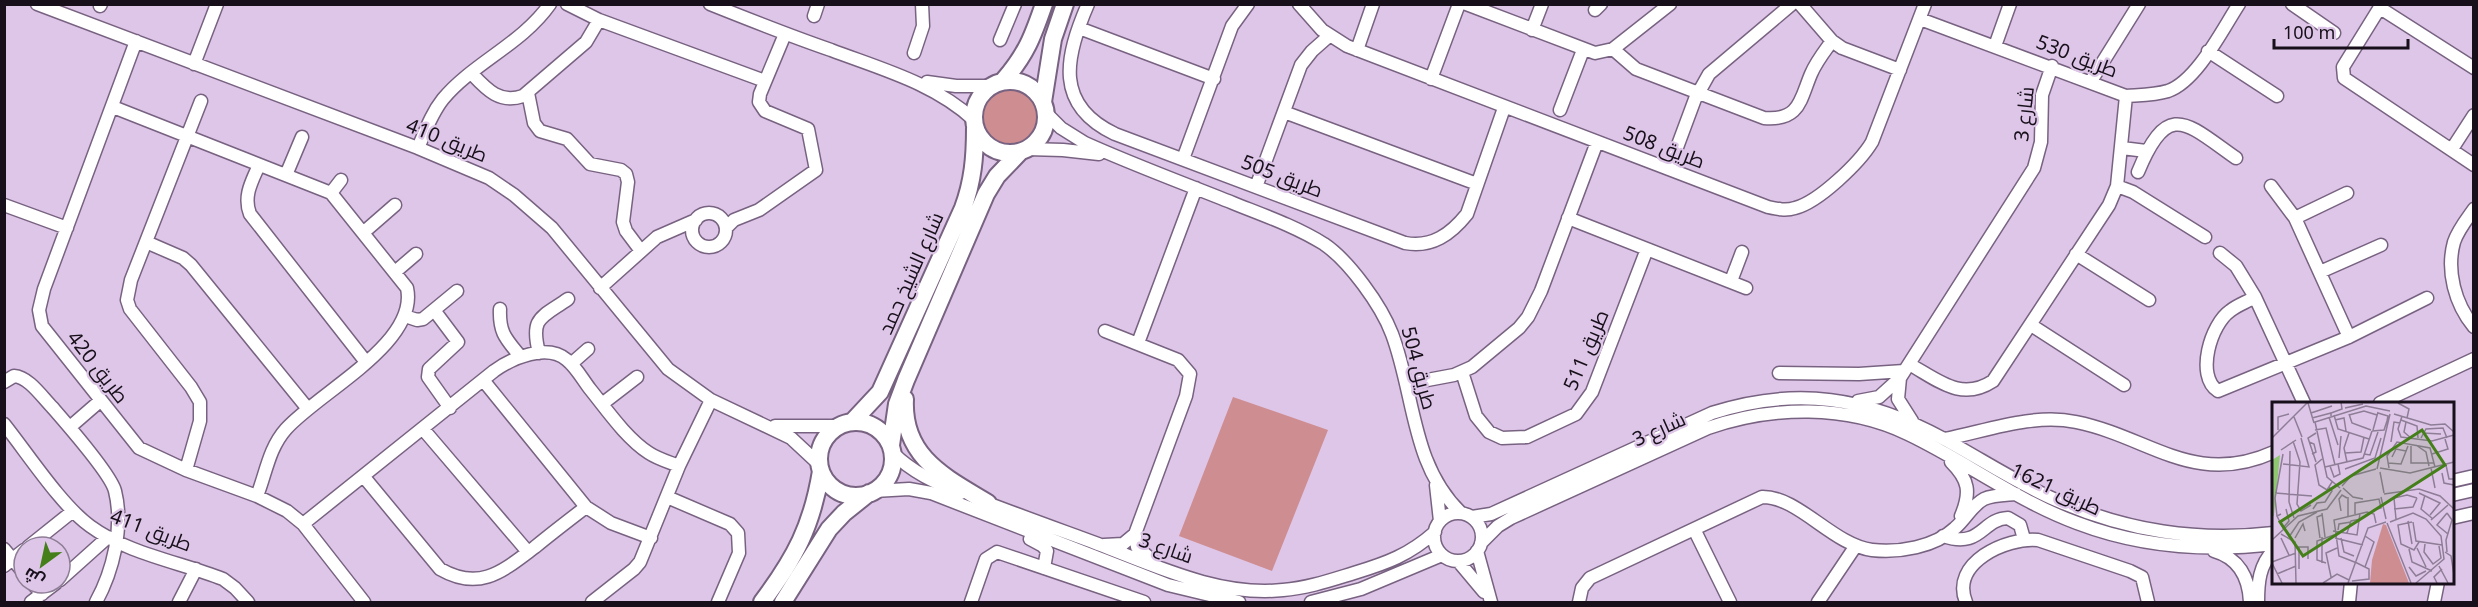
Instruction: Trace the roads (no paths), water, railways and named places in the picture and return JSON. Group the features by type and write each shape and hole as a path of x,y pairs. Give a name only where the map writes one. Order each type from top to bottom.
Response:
{"main road":[{"path":"1044,4 1028,49 1020,62 977,101 975,124 982,140 993,149 1006,153 1024,150 1041,136 1046,124 1045,107 1053,39 1065,4"},
{"path":"997,83 1024,83 1036,91 1045,107"},
{"name":"شارع الشيخ حمد","path":"845,424 880,392 963,208 972,185 975,124"},
{"name":"شارع الشيخ حمد","path":"892,449 897,404 986,194 997,176 1024,150"},
{"path":"906,380 904,413 912,440 921,455 982,507"},
{"path":"762,603 804,538 812,516 821,468 821,447 831,432 845,424 871,425 886,437 892,449 891,471 881,486 844,513 829,529 783,603"},
{"path":"821,468 826,479 840,492 859,495 871,492"}],"street":[{"name":"طريق 410","path":"37,4 418,148 467,168 514,195 552,228 668,369 711,400 796,442 821,468"},
{"path":"194,64 217,4"},
{"path":"418,148 439,104 526,30 550,4"},
{"path":"567,4 599,20 765,81"},
{"path":"710,4 936,91 961,108 975,124"},
{"path":"914,53 923,26 922,4"},
{"path":"1000,40 1015,4"},
{"name":"طريق 505","path":"1088,4 1071,54 1069,76 1075,98 1082,110 1103,128 1256,187 1417,245 1439,240 1460,222 1471,204 1504,108"},
{"name":"طريق 508","path":"1299,4 1329,36 1357,50 1504,108 1776,209 1804,205 1849,170 1866,152 1872,142 1925,4"},
{"path":"1357,50 1373,4"},
{"path":"1431,79 1459,4"},
{"path":"1466,4 1582,50 1595,53 1613,49 1670,4"},
{"path":"1532,30 1542,4"},
{"path":"1669,169 1698,92 1716,66 1792,4"},
{"path":"1800,4 1832,41 1842,48 1900,70"},
{"path":"1995,46 2010,4"},
{"path":"2091,81 2139,4"},
{"name":"طريق 530","path":"1920,19 2052,66 2126,96 2159,93 2181,84 2208,51 2239,4"},
{"path":"2292,4 2334,33"},
{"path":"2474,68 2381,6 2343,67 2344,78 2474,165"},
{"path":"1183,159 1232,26 1242,7"},
{"path":"472,74 490,93 501,98 512,99 528,93 586,42 599,20"},
{"path":"1079,28 1214,79"},
{"path":"676,228 693,235 703,245 715,245 724,238 726,228 734,220 751,215 813,174 816,168 808,129 769,113 760,106 759,98 785,34"},
{"path":"1256,187 1301,65 1312,51 1329,36"},
{"name":"طريق 420","path":"136,41 44,289 39,310 44,331 139,448 186,470 277,504 303,525 364,603"},
{"path":"1613,49 1636,69 1764,118 1776,119 1787,116 1796,109 1814,66 1832,41"},
{"path":"1560,110 1582,50"},
{"path":"2208,51 2277,96"},
{"name":"شارع 3","path":"1466,515 1491,514 1703,416 1729,407 1774,399 1802,397 1848,401 1870,400 1879,397 1904,371 2034,168 2041,142 2042,95 2052,66"},
{"path":"902,76 947,86 997,83"},
{"path":"528,93 534,123 540,131 567,139 590,164 626,174 628,182 623,222 641,251"},
{"path":"1779,373 1859,374 1904,371 1960,390 1970,391 1993,381 2106,212 2117,186 2126,96"},
{"path":"186,470 200,420 200,402 191,387 135,319 127,300 131,280 201,101"},
{"path":"113,107 331,193 407,288 409,300 405,316 393,337 286,429 276,443 257,496"},
{"name":"طريق 504","path":"1045,107 1074,138 1115,157 1292,227 1325,245 1352,271 1376,303 1392,332 1413,420 1435,481 1442,492 1466,515"},
{"path":"1284,112 1477,184"},
{"path":"2452,149 2474,115"},
{"path":"2138,172 2146,151 2167,128 2180,123 2189,126 2236,158"},
{"path":"286,175 302,137"},
{"path":"1406,384 1462,372 1482,361 1500,346 1528,317 1541,291 1597,142"},
{"path":"2122,148 2146,151"},
{"name":"طريق 504","path":"1024,150 1063,150 1115,157"},
{"path":"259,165 248,193 247,206 250,214 366,362"},
{"path":"331,193 341,180"},
{"path":"2117,186 2133,192 2205,237"},
{"path":"2271,186 2295,218 2349,337"},
{"path":"1138,344 1196,188"},
{"path":"2295,218 2347,193"},
{"path":"4,205 67,228"},
{"path":"364,232 395,205"},
{"path":"2474,209 2458,233 2452,259 2454,287 2461,308 2474,327"},
{"path":"600,288 661,234 696,220 701,215 728,211 751,215"},
{"path":"712,213 720,216 726,228"},
{"path":"1568,218 1746,288"},
{"path":"693,235 696,220"},
{"path":"146,242 175,254 191,265 308,409"},
{"path":"2320,272 2381,244"},
{"name":"طريق 511","path":"1462,372 1476,416 1489,432 1502,438 1527,437 1575,414 1592,392 1647,249"},
{"path":"1731,281 1742,252"},
{"path":"2220,253 2236,266 2255,297 2304,402"},
{"path":"395,272 416,254"},
{"path":"2076,254 2149,300"},
{"path":"405,316 420,320 457,291"},
{"path":"2255,297 2230,311 2218,324 2208,348 2208,376 2214,389 2218,391 2349,337 2427,298"},
{"path":"539,353 534,331 537,322 568,299"},
{"path":"500,309 499,324 502,333 520,356"},
{"path":"434,310 458,342 427,373 428,378 450,408"},
{"path":"2031,325 2124,385"},
{"path":"1105,331 1178,360 1190,374 1190,382 1135,534 1137,547 1167,570"},
{"path":"571,364 588,349"},
{"path":"303,525 506,362 520,356 539,353 560,356 571,364 602,404 640,446 658,458 679,466"},
{"path":"2382,402 2474,358"},
{"path":"1904,371 1898,399 1914,423"},
{"path":"4,382 14,376 25,380 70,427 113,485 116,498 113,539 96,603"},
{"path":"602,404 637,377"},
{"path":"483,380 586,507 610,523 651,538"},
{"path":"592,603 640,562 679,466 711,400"},
{"path":"70,427 100,401"},
{"name":"شارع 3","path":"1848,401 1883,410"},
{"name":"طريق 1621","path":"1883,410 1914,423 1941,444 2016,494 2062,517 2093,528 2159,544 2204,548 2272,544"},
{"name":"شارع 3","path":"1479,547 1498,526 1511,518 1698,433 1733,420 1770,412 1803,411 1871,420"},
{"name":"طريق 1621","path":"1871,420 1941,444 2055,500 2098,517 2166,533 2210,538 2272,533"},
{"path":"1948,533 1968,501 1967,484 1962,473 1941,444 2036,420 2076,422 2135,442 2167,456 2204,465 2250,462 2272,454"},
{"name":"طريق 411","path":"4,424 73,511 92,528 113,539 230,583 248,603"},
{"name":"طريق 410","path":"767,426 845,424"},
{"path":"423,429 528,552"},
{"name":"شارع 3","path":"892,449 910,470 982,507 1206,600 1239,603"},
{"path":"2454,481 2474,476"},
{"path":"364,477 428,558 452,576 470,580 499,573 586,507"},
{"name":"طريق 504","path":"1435,481 1437,526"},
{"name":"شارع 3","path":"871,492 917,489 982,507 1167,570 1214,584 1244,589 1282,591 1317,585 1384,564 1413,550 1437,526"},
{"path":"2454,495 2474,490"},
{"path":"1579,603 1582,588 1590,578 1695,531 1762,497 1780,500 1855,547 1901,550 1916,548 1948,533 1974,505 1986,498 2016,494"},
{"path":"667,497 729,524 738,533 739,553 718,603"},
{"path":"982,507 998,526 1035,540 1043,546 1047,551 1044,567"},
{"path":"43,535 73,511"},
{"path":"2454,518 2474,513"},
{"path":"1466,515 1480,526 1479,547 1490,600 1458,561 1442,555 1435,544 1437,526 1446,516 1466,515"},
{"path":"1948,533 1953,540 1973,538 1995,521 2008,518 2020,525 2024,539"},
{"path":"1695,531 1730,603"},
{"path":"1101,546 1123,544 1135,534"},
{"path":"72,571 113,539"},
{"path":"1966,603 1962,591 1964,581 1973,566 1989,552 2024,539 2038,540 2142,577 2148,603"},
{"path":"1458,561 1469,558 1479,547"},
{"path":"1818,603 1855,547"},
{"path":"2204,548 2226,555 2240,567 2249,585 2250,603"},
{"path":"4,549 9,563"},
{"path":"2258,603 2262,569 2272,552"},
{"path":"972,603 987,559 993,553 1001,553 1044,567 1144,603"},
{"path":"1311,603 1361,589 1442,555"},
{"path":"179,603 196,569"},
{"path":"2349,603 2350,583"},
{"path":"2434,603 2439,583"},
{"path":"1183,589 1192,603"}]}
